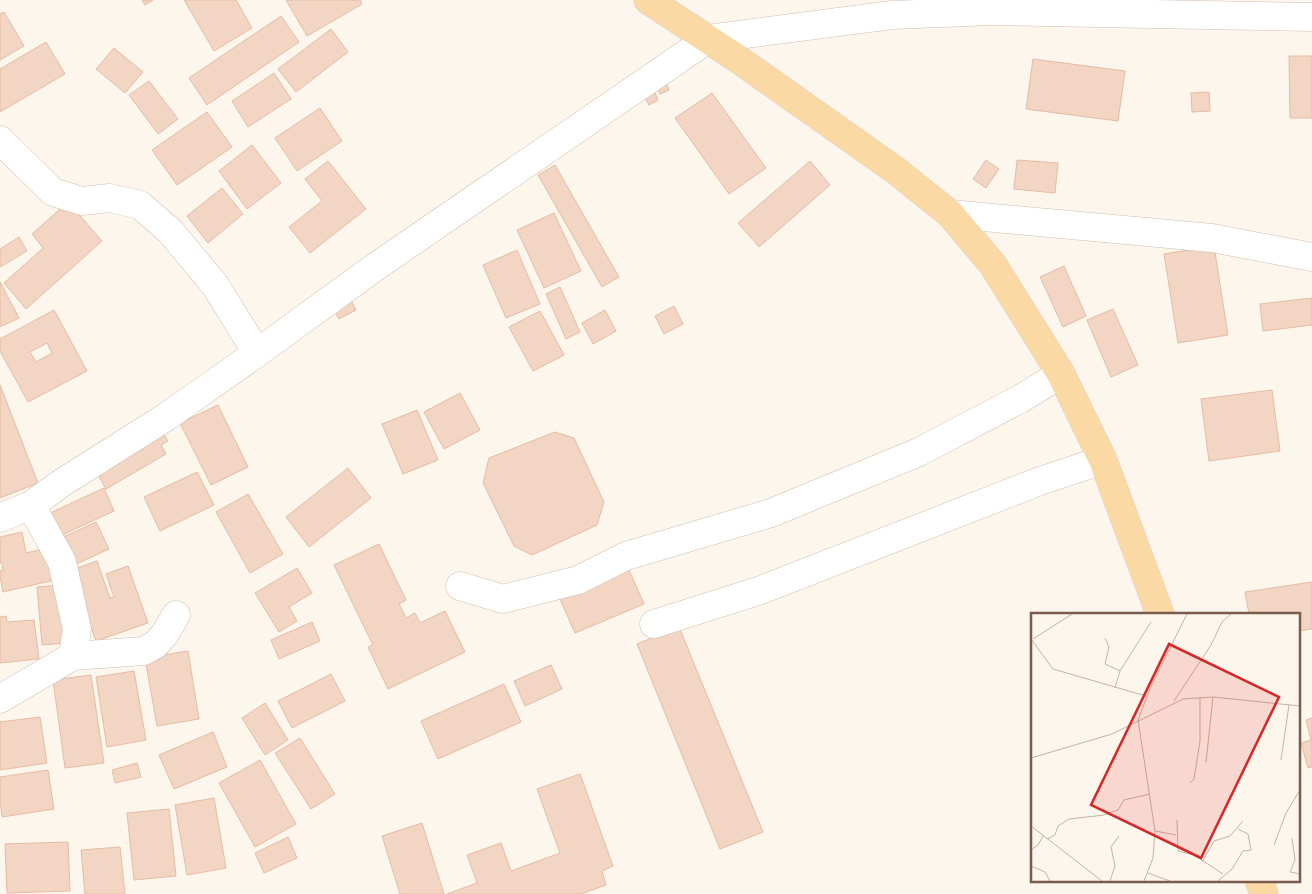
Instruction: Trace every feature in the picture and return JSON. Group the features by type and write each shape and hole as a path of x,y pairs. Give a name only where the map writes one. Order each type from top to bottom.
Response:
{"main road":[{"path":"648,0 708,39 895,170 950,214 993,265 1061,374 1103,460 1160,613"},
{"path":"1260,882 1264,894"}],"street":[{"path":"0,518 31,505 63,482 166,417 378,265 708,39 891,7 1202,16 1312,17"},
{"path":"0,140 53,192 82,201 110,198 140,205 170,231 215,285 257,353"},
{"path":"950,214 1212,238 1312,257"},
{"path":"460,586 503,599 578,580 626,556 770,513 920,452 1020,400 1061,374"},
{"path":"654,624 760,590 1040,481 1103,460"},
{"path":"31,505 62,562 77,629 73,656"},
{"path":"0,699 73,656 144,651 161,639 176,615"}],"building":[{"path":"142,0 153,0 145,5"},
{"path":"184,0 236,0 252,28 214,51"},
{"path":"286,0 360,0 362,4 307,36"},
{"path":"4,12 24,46 0,60 0,14"},
{"path":"281,16 299,42 207,105 189,78"},
{"path":"331,29 348,52 296,92 278,69"},
{"path":"46,42 65,74 0,112 0,69"},
{"path":"114,48 143,72 125,93 96,69"},
{"path":"1289,56 1312,56 1312,118 1290,118"},
{"path":"1033,59 1125,71 1118,121 1026,109"},
{"path":"274,73 291,99 248,127 232,101"},
{"path":"663,75 669,90 660,94 653,79"},
{"path":"149,81 178,119 158,134 129,95"},
{"path":"651,84 658,100 649,105 641,90"},
{"path":"1209,92 1210,111 1192,112 1191,93"},
{"path":"712,93 766,168 729,194 675,118"},
{"path":"320,108 342,141 297,171 275,138"},
{"path":"207,112 232,147 177,185 152,150"},
{"path":"252,145 281,183 247,209 219,171"},
{"path":"986,160 999,169 986,188 973,179"},
{"path":"1017,160 1058,163 1055,193 1014,189"},
{"path":"328,161 366,209 310,253 289,227 322,201 305,179"},
{"path":"810,161 830,185 759,247 738,223"},
{"path":"555,165 619,277 602,287 538,175"},
{"path":"222,188 243,214 208,243 187,216"},
{"path":"68,202 102,241 26,309 4,283 43,248 32,234"},
{"path":"554,213 581,271 544,288 517,230"},
{"path":"19,237 27,251 0,267 0,249"},
{"path":"1214,246 1228,335 1178,343 1164,254"},
{"path":"517,250 540,304 506,318 483,265"},
{"path":"1064,266 1086,316 1063,327 1040,277"},
{"path":"0,282 19,318 0,327"},
{"path":"560,287 580,332 566,339 546,294"},
{"path":"348,294 356,310 339,319 330,304"},
{"path":"1312,298 1312,325 1263,331 1260,304"},
{"path":"674,306 683,324 664,334 655,316"},
{"path":"1113,309 1138,365 1111,377 1087,320"},
{"path":"54,310 87,371 28,402 0,351 0,339","holes":["47,343 52,353 36,362 30,352"]},
{"path":"605,310 616,331 593,344 582,323"},
{"path":"540,311 564,355 533,371 509,327"},
{"path":"0,385 38,483 0,498"},
{"path":"1272,390 1280,451 1209,461 1201,399"},
{"path":"460,393 480,430 444,449 424,412"},
{"path":"218,405 248,467 211,485 180,423"},
{"path":"417,410 438,460 403,474 382,424"},
{"path":"162,431 168,441 161,445 166,454 106,489 95,469"},
{"path":"555,432 574,438 604,502 597,525 532,555 514,546 483,483 489,458"},
{"path":"348,468 371,498 309,547 286,517"},
{"path":"197,472 214,505 160,531 144,497"},
{"path":"104,488 114,511 58,537 48,514"},
{"path":"248,494 283,554 250,573 216,512"},
{"path":"96,522 109,549 72,566 59,539"},
{"path":"22,532 26,553 52,547 59,579 3,592 0,577 0,571 3,570 2,563 0,563 0,537"},
{"path":"379,544 406,600 399,604 406,618 415,613 420,623 445,611 465,652 388,689 368,647 373,645 334,565"},
{"path":"97,561 110,598 114,597 106,574 128,566 148,623 96,641 71,570"},
{"path":"297,568 312,593 289,607 297,621 279,632 255,593"},
{"path":"629,570 644,604 575,633 560,599"},
{"path":"1312,582 1312,629 1300,631 1300,613 1249,613 1245,592"},
{"path":"61,585 66,643 42,645 37,587"},
{"path":"6,616 7,622 34,620 39,659 0,663 0,617"},
{"path":"312,622 320,641 279,659 271,640"},
{"path":"679,627 763,832 720,849 637,644"},
{"path":"188,651 199,719 157,726 145,658"},
{"path":"551,665 562,689 525,706 514,681"},
{"path":"134,671 146,740 107,747 96,677"},
{"path":"331,674 345,701 292,728 278,701"},
{"path":"91,675 104,763 65,768 53,680"},
{"path":"504,684 521,722 438,759 421,721"},
{"path":"265,703 288,740 265,755 242,718"},
{"path":"40,717 47,763 0,770 0,722"},
{"path":"1312,718 1312,767 1308,768 1301,743 1311,740 1306,720"},
{"path":"213,732 227,767 174,789 159,755"},
{"path":"300,738 335,794 311,809 275,753"},
{"path":"260,760 296,824 255,847 219,783"},
{"path":"137,763 141,777 115,783 112,770"},
{"path":"48,770 54,809 2,817 0,777"},
{"path":"580,774 613,866 602,871 606,885 581,894 447,894 477,883 467,855 501,843 511,871 560,853 537,789"},
{"path":"214,798 226,868 187,875 175,805"},
{"path":"169,809 176,876 134,880 127,813"},
{"path":"422,823 444,894 400,894 382,836"},
{"path":"288,837 297,858 264,873 255,853"},
{"path":"68,842 70,891 7,893 5,844"},
{"path":"120,847 125,894 85,894 81,850"}]}
